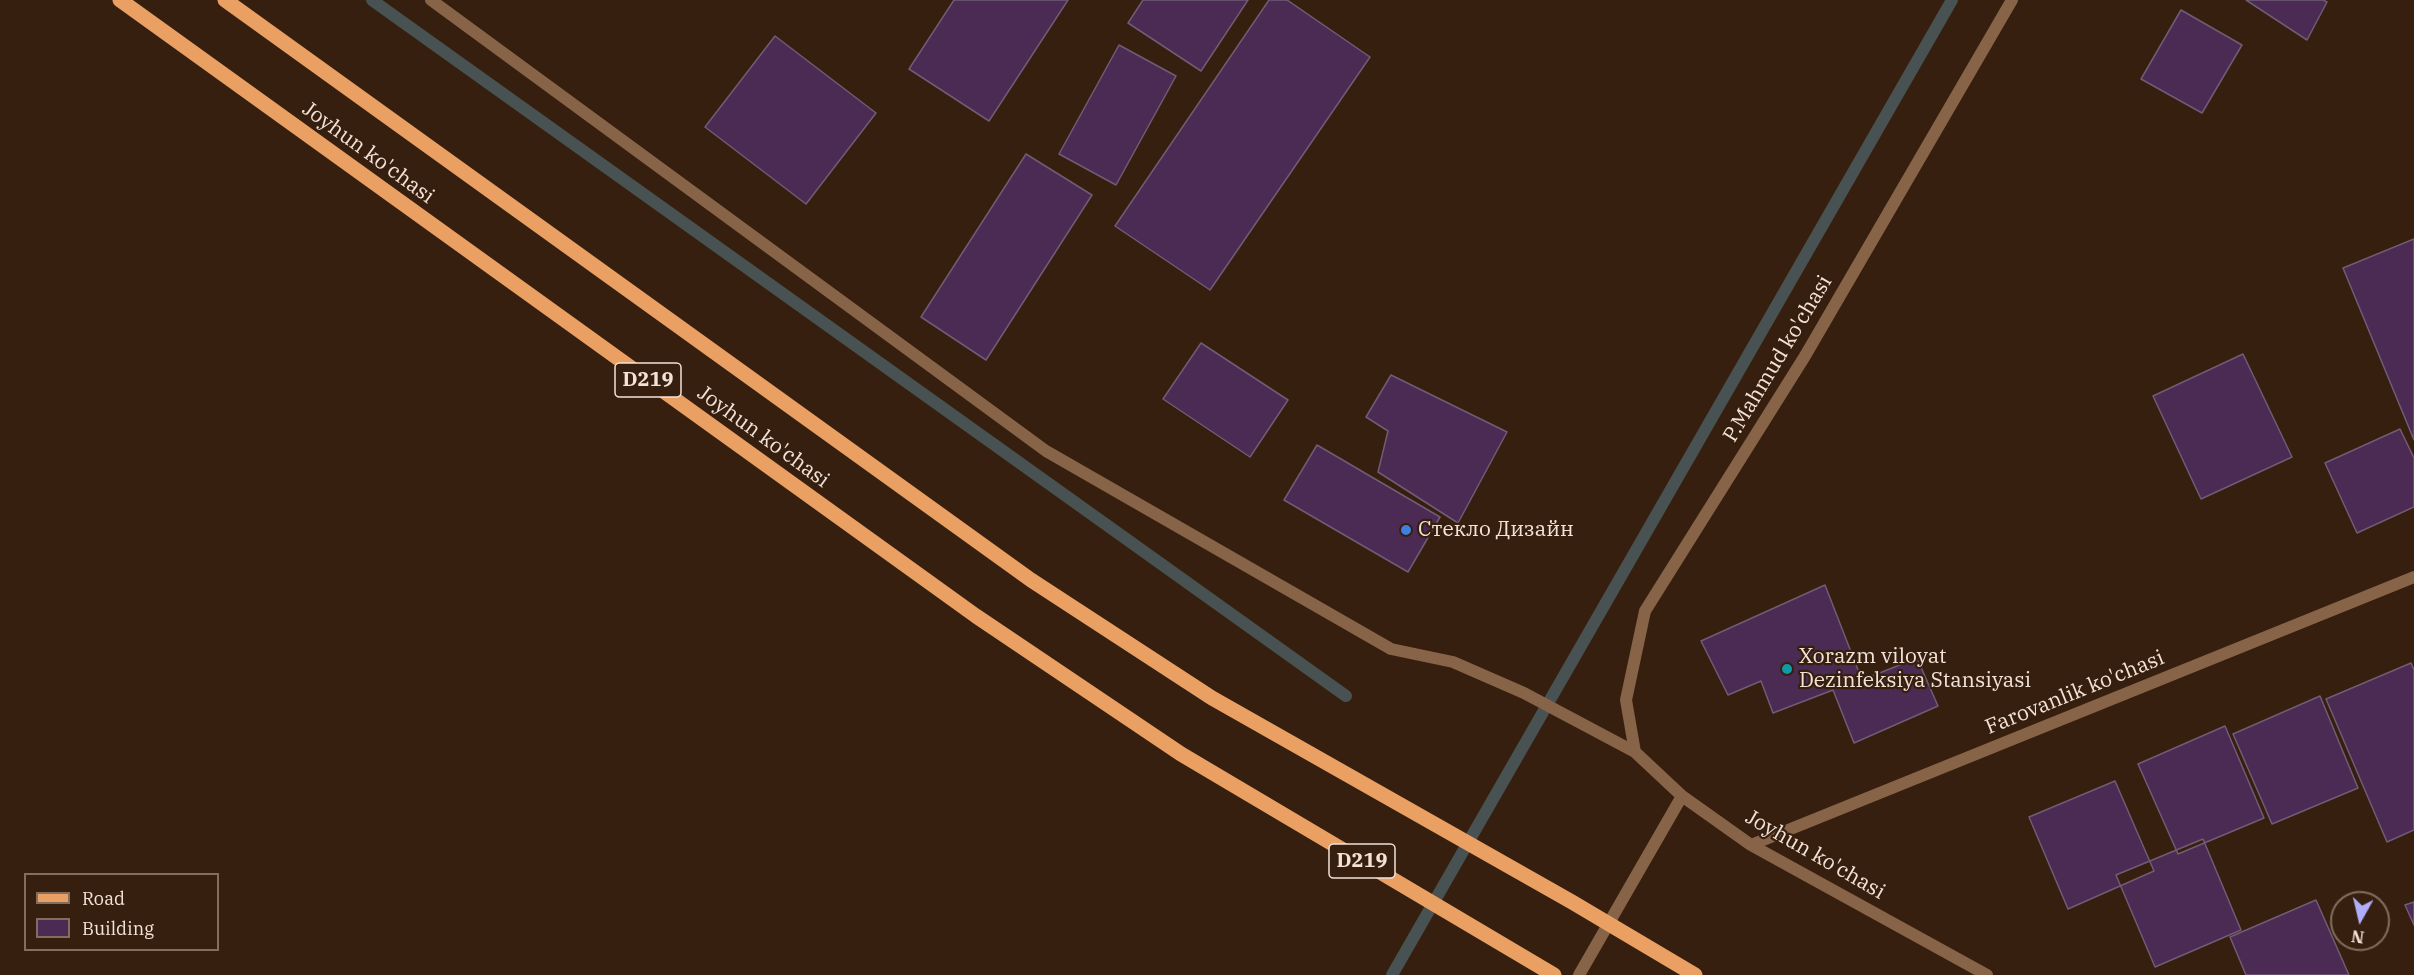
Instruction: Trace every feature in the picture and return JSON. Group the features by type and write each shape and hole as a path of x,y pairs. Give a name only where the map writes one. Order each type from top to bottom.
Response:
{"main road":[{"name":"Joyhun ko'chasi","path":"120,0 966,609 1181,754 1548,972"},
{"name":"Joyhun ko'chasi","path":"225,0 1031,580 1212,698 1610,925"},
{"name":"D219","path":"1610,925 1695,975"}],"street":[{"name":"Joyhun ko'chasi","path":"431,0 1046,451 1391,649 1453,662 1524,693 1635,752 1683,796 1751,845 1987,975"},
{"name":"P.Mahmud ko'chasi","path":"1635,752 1626,700 1645,611 1805,356 2012,0"},
{"name":"Farovanlik ko'chasi","path":"1751,845 2414,577"},
{"path":"1579,975 1683,796"}],"building":[{"path":"954,0 1068,0 989,121 909,69"},
{"path":"1143,0 1248,0 1201,71 1128,23"},
{"path":"1269,0 1287,0 1370,57 1210,290 1115,226"},
{"path":"2246,0 2323,0 2327,2 2307,40"},
{"path":"2181,10 2242,45 2202,113 2141,79"},
{"path":"775,36 876,113 806,204 705,127"},
{"path":"1119,45 1176,76 1116,185 1059,154"},
{"path":"1026,154 1092,195 986,360 921,317"},
{"path":"2414,239 2414,440 2343,268"},
{"path":"1201,343 1288,400 1250,457 1163,399"},
{"path":"2243,354 2292,457 2201,499 2153,396"},
{"path":"1391,375 1507,432 1458,523 1378,472 1388,431 1366,417"},
{"path":"2400,429 2414,458 2414,507 2357,533 2325,463"},
{"path":"1317,445 1440,517 1408,572 1284,500"},
{"name":"Xorazm viloyat Dezinfeksiya Stansiyasi","path":"1825,585 1862,680 1917,658 1938,706 1854,743 1833,690 1773,713 1761,681 1728,695 1701,641"},
{"path":"2411,663 2414,670 2414,830 2387,842 2326,699"},
{"path":"2320,696 2358,788 2272,824 2233,734"},
{"path":"2225,726 2264,818 2178,854 2138,764"},
{"path":"2115,781 2154,871 2068,909 2029,817"},
{"path":"2203,839 2241,930 2155,967 2116,875"},
{"path":"2316,900 2330,932 2330,951 2338,951 2349,975 2246,975 2230,937"},
{"path":"2414,902 2414,925 2405,905"}],"waterway":[{"path":"372,0 1346,696"},
{"path":"1392,975 1952,0"}],"place":[{"name":"Стекло Дизайн","path":"1406,530"},
{"name":"Xorazm viloyat Dezinfeksiya Stansiyasi","path":"1787,669"}]}
